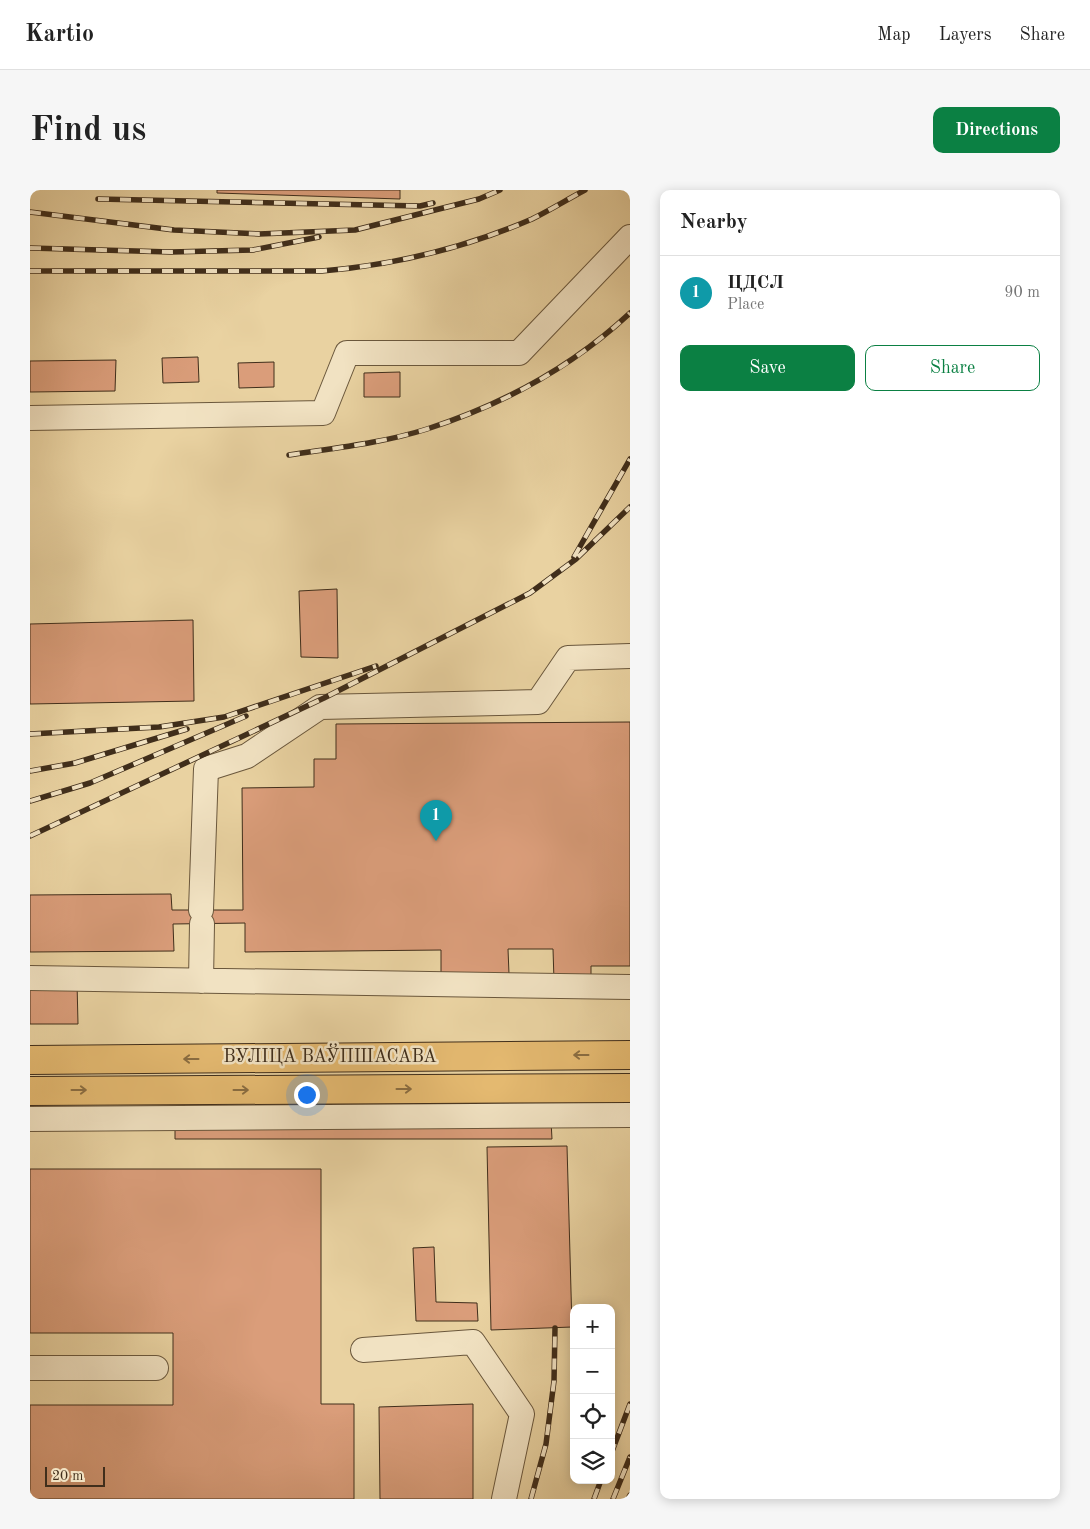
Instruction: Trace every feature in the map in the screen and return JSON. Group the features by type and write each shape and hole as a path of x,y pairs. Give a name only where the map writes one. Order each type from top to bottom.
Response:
{"main road":[{"name":"ВУЛІЦА ВАЎПШАСАВА","path":"30,1060 630,1055"},
{"name":"ВУЛІЦА ВАЎПШАСАВА","path":"30,1091 630,1088"}],"lane":[{"path":"30,418 323,413 347,353 519,353 630,237"},
{"path":"201,981 201,917 206,769 246,756 320,707 538,702 568,658 630,656"},
{"path":"30,978 630,987"},
{"path":"30,1119 630,1115"},
{"path":"363,1350 473,1342 522,1414 504,1499"},
{"path":"30,1368 156,1368"}],"building":[{"path":"217,190 400,190 400,199 217,193"},
{"path":"198,357 199,382 163,383 162,358"},
{"path":"116,360 115,391 30,392 30,361"},
{"path":"274,362 274,387 239,388 238,363"},
{"path":"400,372 400,397 364,397 364,373"},
{"path":"337,589 338,658 301,657 299,591"},
{"path":"193,620 194,701 30,704 30,624"},
{"path":"630,722 630,966 591,966 591,980 554,981 553,949 508,949 509,974 441,974 441,950 245,952 245,923 173,924 174,951 30,952 30,895 171,894 172,910 243,910 242,788 314,787 314,759 336,759 336,724"},
{"path":"77,982 78,1024 30,1024 30,983"},
{"path":"175,1121 551,1121 552,1139 175,1139"},
{"path":"567,1146 571,1304 570,1327 491,1330 487,1147"},
{"path":"30,1169 321,1169 321,1404 354,1404 354,1499 30,1499 30,1405 173,1405 173,1333 30,1333"},
{"path":"434,1247 436,1302 477,1303 478,1321 416,1321 413,1248"},
{"path":"473,1404 473,1499 380,1499 379,1407"}],"railway":[{"path":"30,212 174,230 259,234 355,230 479,199 500,190"},
{"path":"30,271 322,271 349,268 402,260 481,239 532,219 585,190"},
{"path":"98,199 420,206 433,203"},
{"path":"30,248 171,252 253,250 319,237"},
{"path":"289,455 359,445 410,434 483,408 510,396 560,367 584,351 630,313"},
{"path":"574,557 630,459"},
{"path":"30,836 324,698 530,593 576,559 630,507"},
{"path":"30,734 159,727 224,717 376,666"},
{"path":"30,801 90,783 246,716"},
{"path":"30,771 75,763 187,729"},
{"path":"531,1499 546,1444 554,1381 555,1328"},
{"path":"615,1443 630,1404"},
{"path":"613,1499 630,1457"},
{"path":"594,1499 600,1484"},
{"path":"628,1499 630,1495"}],"place":[{"name":"ЦДСЛ","path":"436,841"}]}
